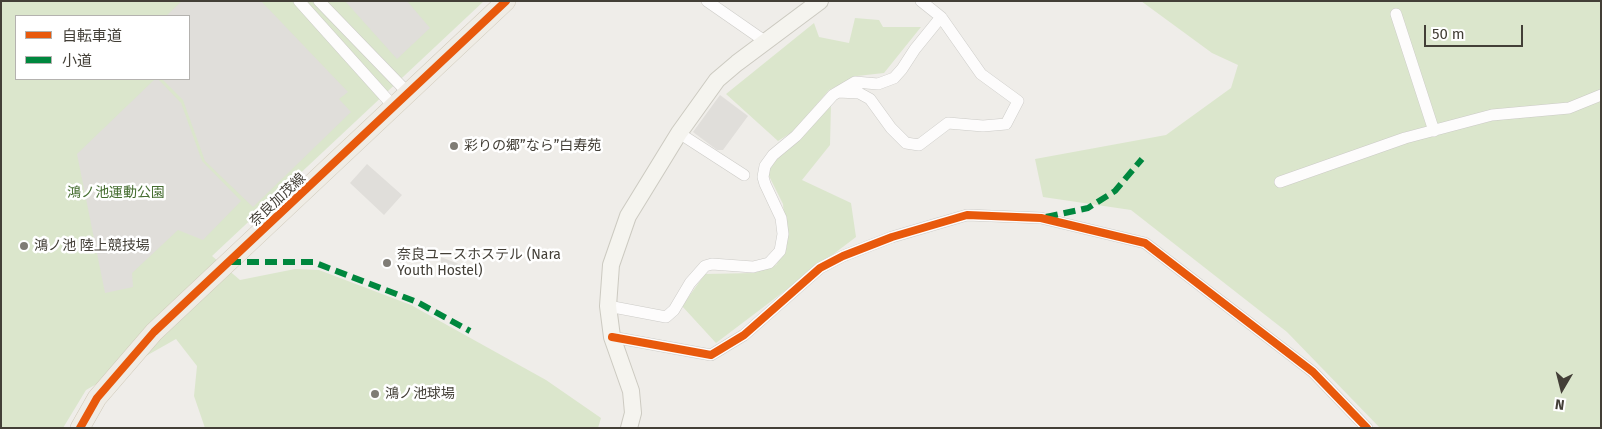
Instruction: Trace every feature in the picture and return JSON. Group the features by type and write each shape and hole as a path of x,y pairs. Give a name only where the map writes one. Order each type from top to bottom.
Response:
{"main road":[{"name":"奈良加茂線","path":"80,428 97,398 154,332 395,108 506,1"}],"street":[{"path":"299,1 395,108"},
{"path":"319,1 409,94"},
{"path":"708,1 766,42"},
{"path":"629,428 634,412 631,391 612,337 608,306 611,265 621,233 643,189 679,133 717,80 736,63 820,1"},
{"path":"838,92 859,93 870,99 891,128 906,143 919,145 948,123 983,126 1006,124 1018,101 981,74 941,17 920,1"},
{"path":"1396,14 1434,131"},
{"path":"608,306 666,317 674,310 690,283 705,266 712,264 753,267 769,263 780,251 783,234 781,218 763,177 765,166 773,155 796,136 822,106 838,92 855,82 878,84 894,78 915,48 941,17"},
{"path":"1280,182 1405,138 1492,116 1569,108 1601,95"},
{"path":"679,133 744,175"},
{"path":"612,337 711,355 744,335 820,268 843,256 892,237 967,215 1041,218 1145,243 1313,372 1367,428"}],"green space":[{"name":"鴻ノ池運動公園","path":"1,1 484,1 212,256 240,280 295,269 319,270 411,305 546,380 601,418 598,428 205,428 194,396 197,366 176,339 86,390 63,428 1,428"},
{"path":"1141,1 1601,1 1601,428 1380,428 1287,332 1131,210 1043,197 1035,159 1166,135 1231,88 1238,65 1212,53"},
{"path":"855,18 879,20 883,27 921,27 884,73 857,76 829,90 794,131 778,141 726,94 814,23 819,37 849,43"},
{"path":"831,104 830,145 802,180 851,203 856,237 716,343 682,306 705,274 754,273 776,265 787,247 783,204 769,176 769,168 775,159"}],"shaded area":[{"path":"182,1 261,1 348,92 339,99 351,112 253,207 205,161 183,100 163,80 190,80 190,15 167,15"},
{"path":"345,1 407,1 430,28 397,59"},
{"path":"154,80 159,80 181,103 202,161 241,201 203,240 178,230 132,273 133,287 105,293 77,154"},
{"path":"720,95 748,116 723,150 717,150 693,132"},
{"path":"367,164 402,195 384,215 350,183"},
{"path":"441,257 461,265 458,274 441,266"}],"marked path":[{"path":"1046,217 1088,208 1115,191 1142,159"},
{"path":"229,262 313,262 417,302 470,331"}],"cycle path":[{"path":"80,428 97,398 154,332 506,1"},
{"path":"612,337 711,355 744,335 820,268 843,256 892,237 967,215 1041,218 1145,243 1313,372 1367,428"}],"place":[{"name":"彩りの郷”なら”白寿苑","path":"454,146"},
{"name":"鴻ノ池 陸上競技場","path":"24,246"},
{"name":"奈良ユースホステル (Nara Youth Hostel)","path":"387,263"},
{"name":"鴻ノ池球場","path":"375,394"}]}
